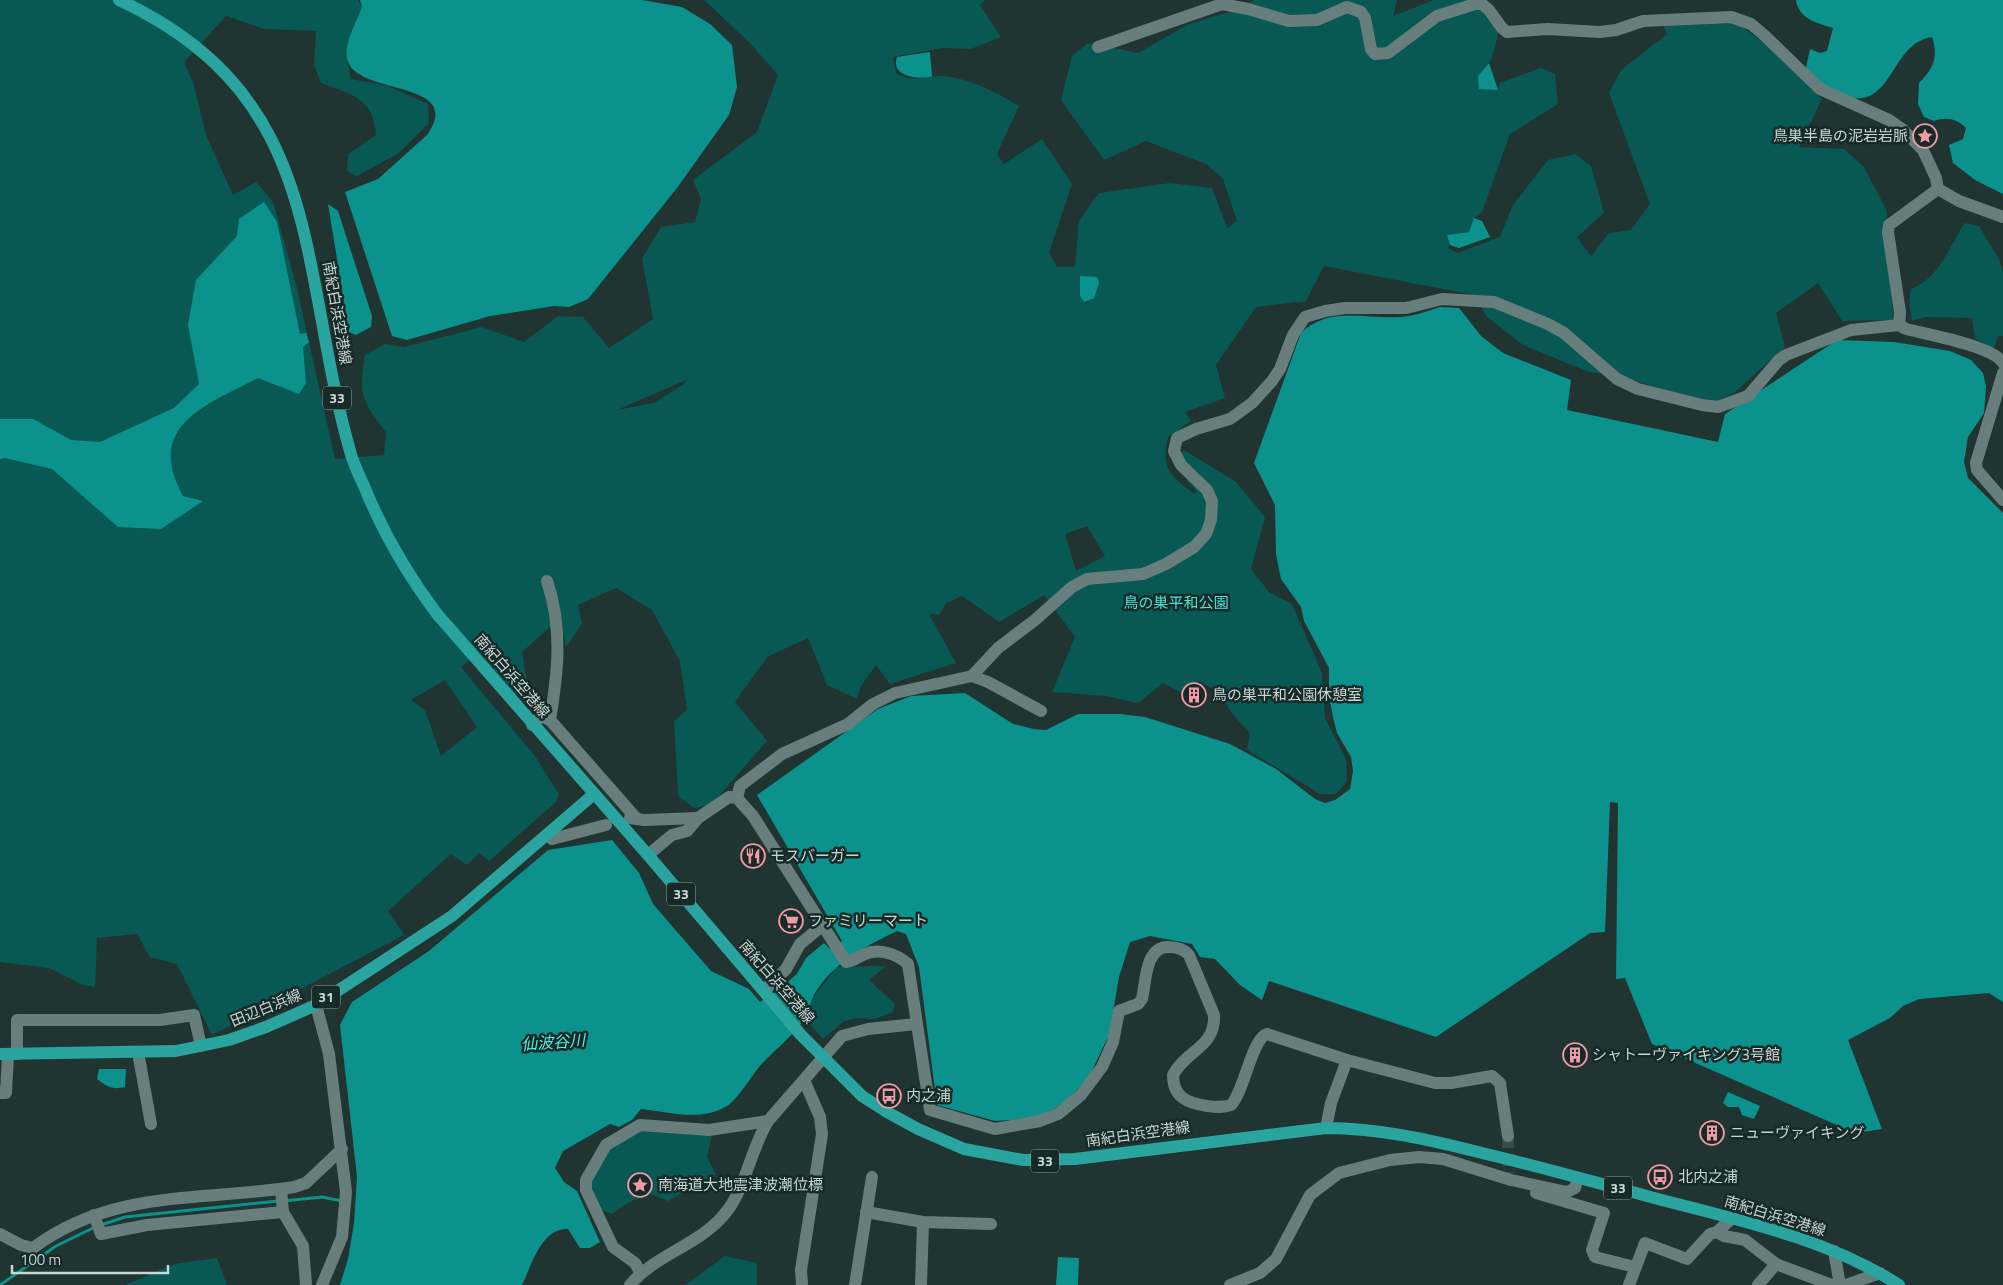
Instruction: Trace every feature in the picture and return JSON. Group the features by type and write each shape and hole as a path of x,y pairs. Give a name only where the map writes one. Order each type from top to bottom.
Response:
{"main road":[{"name":"南紀白浜空港線","path":"119,0 166,24 221,68 235,84 269,133 280,154 304,227 332,378 350,453 379,523 409,577 437,614 532,725 648,855 801,1035 862,1096 887,1112 947,1142 981,1154 1009,1159 1074,1159 1326,1128 1356,1128 1414,1137 1731,1219 1834,1251 1880,1273 1899,1285"},
{"name":"田辺白浜線","path":"8,1054 176,1051 229,1040 266,1027 316,1005 452,916 594,794"}],"street":[{"path":"1098,47 1222,4 1248,8 1289,21 1317,20 1327,18 1341,9 1355,8 1361,12 1368,25 1371,49 1375,54 1388,53 1437,16 1475,4 1482,4 1489,10 1502,28 1508,32 1547,29 1600,32 1622,29 1644,21 1731,17 1750,24 1764,35 1820,89 1889,120 1903,130 1923,150 1936,178 1938,188 1960,201 2003,216"},
{"path":"1899,324 1900,312 1888,232 1889,225 1938,188"},
{"path":"972,676 998,648 1035,620 1072,587 1087,579 1143,574 1166,564 1194,547 1206,534 1212,520 1212,501 1207,490 1181,465 1174,451 1177,438 1196,429 1230,419 1252,402 1272,381 1280,369 1293,335 1305,318 1325,311 1345,308 1406,308 1442,299 1494,302 1548,324 1564,333 1617,379 1638,389 1702,405 1718,406 1748,396 1779,360 1786,355 1851,330 1899,324 1906,329 1957,341 1996,355 2003,363"},
{"path":"2003,373 1976,463 1977,470 2003,500"},
{"path":"547,582 554,602 559,638 557,681 550,720"},
{"path":"737,798 740,786 782,754 848,724 873,704 895,693 972,676 988,682 1041,711"},
{"path":"532,725 542,716 550,720 585,757 587,763 633,818 644,820 698,818"},
{"path":"648,855 672,835 687,831 698,818 728,798 737,798 753,816 846,962 874,952 892,954 904,960 910,970 916,1024 930,1110 995,1129 1040,1121 1063,1110 1087,1088 1102,1067 1112,1046 1119,1010 1138,1004 1142,999 1149,963 1154,952 1160,947 1175,947 1190,955 1214,1015 1214,1024 1207,1041 1174,1075 1177,1094 1185,1101 1216,1107 1231,1104 1238,1094 1259,1041 1265,1035 1347,1060 1435,1083 1451,1083 1492,1076 1500,1083 1508,1136"},
{"path":"547,835 552,839 606,825"},
{"path":"765,992 786,969 800,944 823,925"},
{"path":"316,1005 329,1054 345,1180 345,1214 342,1237 322,1285"},
{"path":"0,1094 6,1094 8,1054 18,1020 160,1020 194,1015 201,1046"},
{"path":"630,1285 640,1272 711,1229 724,1216 734,1199 760,1134 768,1121 842,1036 850,1032 916,1024"},
{"path":"138,1052 151,1124"},
{"path":"1326,1128 1331,1103 1347,1060"},
{"path":"802,1285 800,1270 822,1134 820,1117 804,1080"},
{"path":"640,1272 635,1263 613,1247 586,1190 586,1180 606,1145 640,1125 709,1130 768,1121"},
{"path":"96,1222 101,1234 282,1200 306,1183 342,1149"},
{"path":"1230,1285 1260,1273 1276,1259 1310,1195 1338,1173 1390,1160 1419,1157 1443,1160 1567,1192 1575,1188 1578,1178"},
{"path":"1510,1176 1530,1191 1604,1213 1592,1250 1595,1257 1635,1267"},
{"path":"855,1285 872,1177"},
{"path":"0,1234 21,1245 33,1248 48,1237 96,1222 139,1202 282,1200"},
{"path":"282,1200 303,1246 306,1285"},
{"path":"866,1212 923,1222 991,1224"},
{"path":"1629,1285 1645,1243 1687,1259 1710,1234 1717,1232 1731,1219"},
{"path":"920,1285 923,1222"},
{"path":"1717,1232 1724,1236 1745,1240 1776,1264 1832,1285"},
{"path":"1834,1251 1840,1285"},
{"path":"1758,1285 1776,1264"},
{"path":"1846,1285 1880,1273"}],"green space":[{"name":"鳥の巣平和公園","path":"0,0 358,0 362,7 347,60 351,79 388,86 428,104 429,123 399,153 357,176 347,171 348,154 376,135 374,123 366,105 359,99 321,83 314,65 316,31 264,29 226,16 184,62 193,82 206,135 233,195 256,182 273,202 296,284 335,459 384,455 386,432 367,405 362,389 362,380 365,355 385,344 405,347 481,327 524,342 558,316 583,317 609,348 653,319 642,259 661,227 695,222 701,199 693,180 757,132 778,75 751,44 704,0 985,0 980,5 1001,37 971,49 942,48 893,57 896,73 913,79 940,76 961,79 991,90 1019,106 997,154 1004,164 1042,139 1072,184 1049,253 1057,267 1075,266 1079,221 1099,193 1170,183 1212,188 1227,228 1237,221 1223,179 1206,164 1146,141 1104,160 1061,100 1072,56 1088,43 1138,53 1189,24 1229,12 1255,0 1397,0 1393,16 1434,0 1486,0 1502,22 1491,60 1478,76 1498,90 1500,83 1541,68 1555,74 1558,104 1510,134 1482,212 1474,218 1469,232 1447,235 1450,245 1448,248 1458,253 1500,237 1513,205 1548,160 1575,154 1591,166 1604,213 1577,237 1591,256 1609,233 1631,230 1650,204 1609,93 1621,70 1667,34 1663,25 1736,22 1767,45 1822,99 1799,147 1844,149 1864,167 1887,211 1893,320 1842,321 1818,283 1776,313 1785,347 1735,392 1715,402 1653,387 1621,375 1589,372 1523,345 1486,316 1474,295 1324,266 1306,301 1256,307 1216,365 1225,398 1185,412 1191,421 1168,437 1166,448 1167,464 1169,470 1178,481 1193,493 1197,492 1173,463 1184,450 1236,482 1265,517 1251,569 1269,592 1292,604 1322,673 1325,718 1346,759 1347,781 1336,794 1320,794 1247,750 1250,733 1233,715 1218,692 1199,681 1184,694 1163,683 1138,703 1106,696 1052,692 1075,637 1044,595 999,622 962,596 946,603 939,615 929,614 956,663 890,684 876,665 861,686 857,699 827,685 808,638 767,657 735,702 767,741 711,805 694,808 678,796 674,721 687,710 680,661 652,610 616,588 578,605 582,624 566,647 560,618 522,652 527,683 514,697 479,652 461,667 535,756 559,794 556,802 489,861 479,853 467,865 451,854 388,911 404,935 212,1035 177,964 150,957 137,934 97,938 95,987 83,985 49,968 0,962","holes":["686,380 684,384 654,403 617,410","1087,526 1105,556 1076,571 1065,534","445,680 477,727 441,756 425,710 411,700"]},
{"path":"1964,223 1979,226 1999,259 2003,272 2003,336 1998,336 1994,349 1975,338 1972,318 1925,317 1912,321 1909,302 1911,289 1929,278 1936,270"},
{"path":"886,966 869,980 895,1004 893,1012 875,1019 856,1018 843,1022 823,1039 805,1019 814,996 837,967"},
{"path":"639,1129 712,1135 707,1157 716,1174 668,1201 651,1194 629,1202 612,1214 598,1209 591,1190 595,1168 607,1153"},
{"path":"725,1256 757,1263 757,1285 685,1285"},
{"path":"217,1258 227,1285 125,1285 174,1264"}],"water":[{"path":"360,0 642,0 682,7 710,24 732,45 737,87 729,115 677,188 588,299 569,307 554,306 490,316 407,340 392,336 345,192 378,179 427,135 435,117 432,104 421,96 368,78 354,70 347,58 347,46 362,7"},
{"path":"1796,0 2003,0 2003,194 1975,180 1953,163 1949,145 1963,139 1966,128 1951,119 1934,121 1924,117 1918,104 1919,83 1928,73 1935,57 1932,37 1917,42 1906,52 1881,87 1870,95 1856,99 1837,95 1805,72 1810,49 1820,53 1827,51 1833,28 1815,22 1805,16 1801,12"},
{"path":"930,52 932,76 920,78 907,76 898,69 896,64 897,57"},
{"path":"1489,63 1498,90 1479,89 1478,76"},
{"path":"264,202 277,222 300,334 306,333 309,342 303,347 306,383 299,394 258,378 202,408 187,421 176,435 171,451 173,472 183,496 203,501 161,529 118,527 52,469 5,458 0,459 0,419 33,419 71,440 100,442 174,408 199,384 188,325 196,280 237,236 239,219"},
{"path":"328,204 338,211 372,316 371,327 356,335 349,332"},
{"path":"1474,218 1482,221 1490,237 1459,248 1450,245 1447,235 1469,232"},
{"path":"1080,276 1097,277 1099,283 1094,298 1084,302 1080,296"},
{"name":"仙波谷川","path":"1440,307 1459,308 1481,336 1503,353 1571,380 1567,410 1718,442 1725,414 1837,340 1894,342 1950,351 1971,360 1983,373 1986,386 1984,413 1968,437 1964,462 1968,478 2003,513 2003,1002 1989,993 1919,999 1903,1006 1890,1018 1848,1040 1882,1129 1855,1133 1652,1044 1625,978 1616,979 1618,803 1610,802 1605,932 1590,933 1436,1037 1269,981 1262,1000 1240,985 1215,959 1200,957 1192,944 1150,936 1130,942 1119,977 1109,1035 1088,1079 1069,1098 1042,1118 995,1121 937,1105 919,967 906,934 897,931 850,957 830,974 814,995 804,1020 759,1067 739,1094 727,1106 717,1111 696,1115 641,1109 632,1120 619,1127 610,1124 563,1151 555,1168 564,1182 577,1191 600,1242 590,1248 580,1248 568,1229 559,1230 544,1241 522,1285 340,1285 348,1259 354,1223 357,1177 340,1025 352,1002 429,951 548,850 612,840 639,873 653,904 711,971 749,989 760,1002 797,974 806,958 824,943 830,949 842,941 757,795 878,709 911,696 965,693 1013,724 1034,729 1046,730 1078,714 1120,714 1145,717 1230,744 1276,769 1315,799 1325,803 1335,800 1350,789 1353,771 1351,757 1337,733 1333,717 1329,696 1329,668 1304,621 1301,607 1281,579 1276,554 1275,505 1254,463 1301,333 1313,324 1339,316 1409,316"},
{"path":"99,1069 126,1069 125,1087 114,1088 101,1082 97,1079"},
{"path":"1728,1092 1760,1106 1754,1119 1742,1115 1739,1107 1728,1107 1723,1103"},
{"path":"1058,1257 1079,1258 1078,1285 1056,1285"}],"waterway":[{"path":"284,1201 322,1197 342,1201"},
{"path":"101,1225 125,1217 278,1201"},
{"path":"0,1285 56,1246 95,1227"}],"tunnel":[{"path":"1508,1136 1509,1173"}],"place":[{"name":"鳥巣半島の泥岩岩脈","path":"1925,136"},
{"name":"鳥の巣平和公園休憩室","path":"1194,695"},
{"name":"モスバーガー","path":"753,856"},
{"name":"ファミリーマート","path":"791,921"},
{"name":"シャトーヴァイキング3号館","path":"1575,1055"},
{"name":"内之浦","path":"889,1096"},
{"name":"ニューヴァイキング","path":"1712,1133"},
{"name":"北内之浦","path":"1660,1177"},
{"name":"南海道大地震津波潮位標","path":"640,1185"}]}
